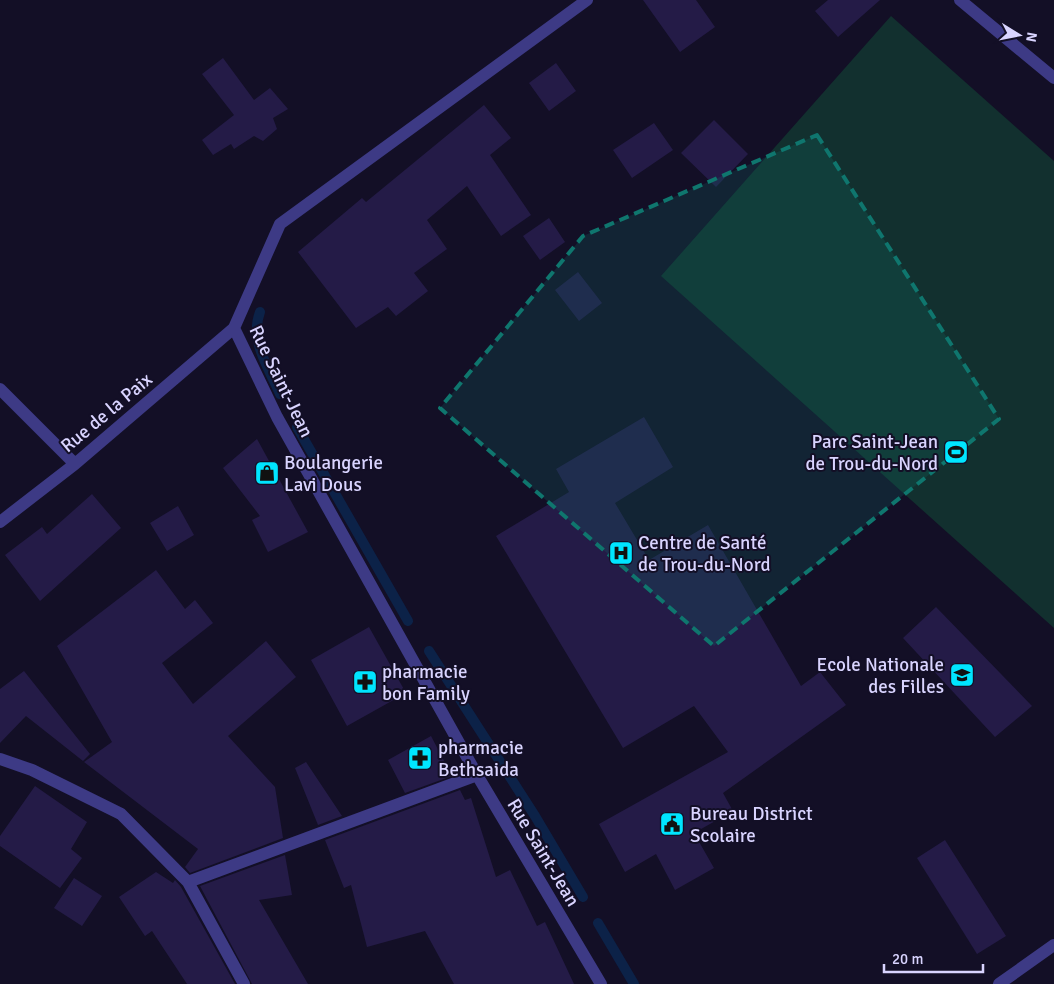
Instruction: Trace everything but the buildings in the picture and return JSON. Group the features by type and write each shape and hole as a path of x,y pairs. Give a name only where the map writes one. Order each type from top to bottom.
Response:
{"street":[{"name":"Rue Saint-Jean","path":"587,0 280,224 234,328 277,417 477,775 601,984"},
{"path":"960,0 1054,78"},
{"name":"Rue de la Paix","path":"0,522 75,464 234,328"},
{"path":"0,389 75,464"},
{"path":"0,760 32,770 121,814 188,882 244,984"},
{"path":"188,882 477,775"},
{"path":"999,984 1054,945"}],"highlighted area":[{"path":"817,135 999,419 714,646 440,408 583,236"}],"green space":[{"name":"Parc Saint-Jean de Trou-du-Nord","path":"891,16 1054,161 1054,628 661,276"}],"waterway":[{"path":"260,312 257,323 259,344 280,394"},
{"path":"297,427 408,621"},
{"path":"429,651 535,816 583,897"},
{"path":"598,923 634,984"}],"place":[{"name":"Parc Saint-Jean de Trou-du-Nord","path":"956,452"},
{"name":"Boulangerie Lavi Dous","path":"267,473"},
{"name":"Centre de Santé de Trou-du-Nord","path":"621,553"},
{"name":"Ecole Nationale des Filles","path":"962,675"},
{"name":"pharmacie bon Family","path":"365,682"},
{"name":"pharmacie Bethsaida","path":"420,758"},
{"name":"Bureau District Scolaire","path":"672,824"}]}
